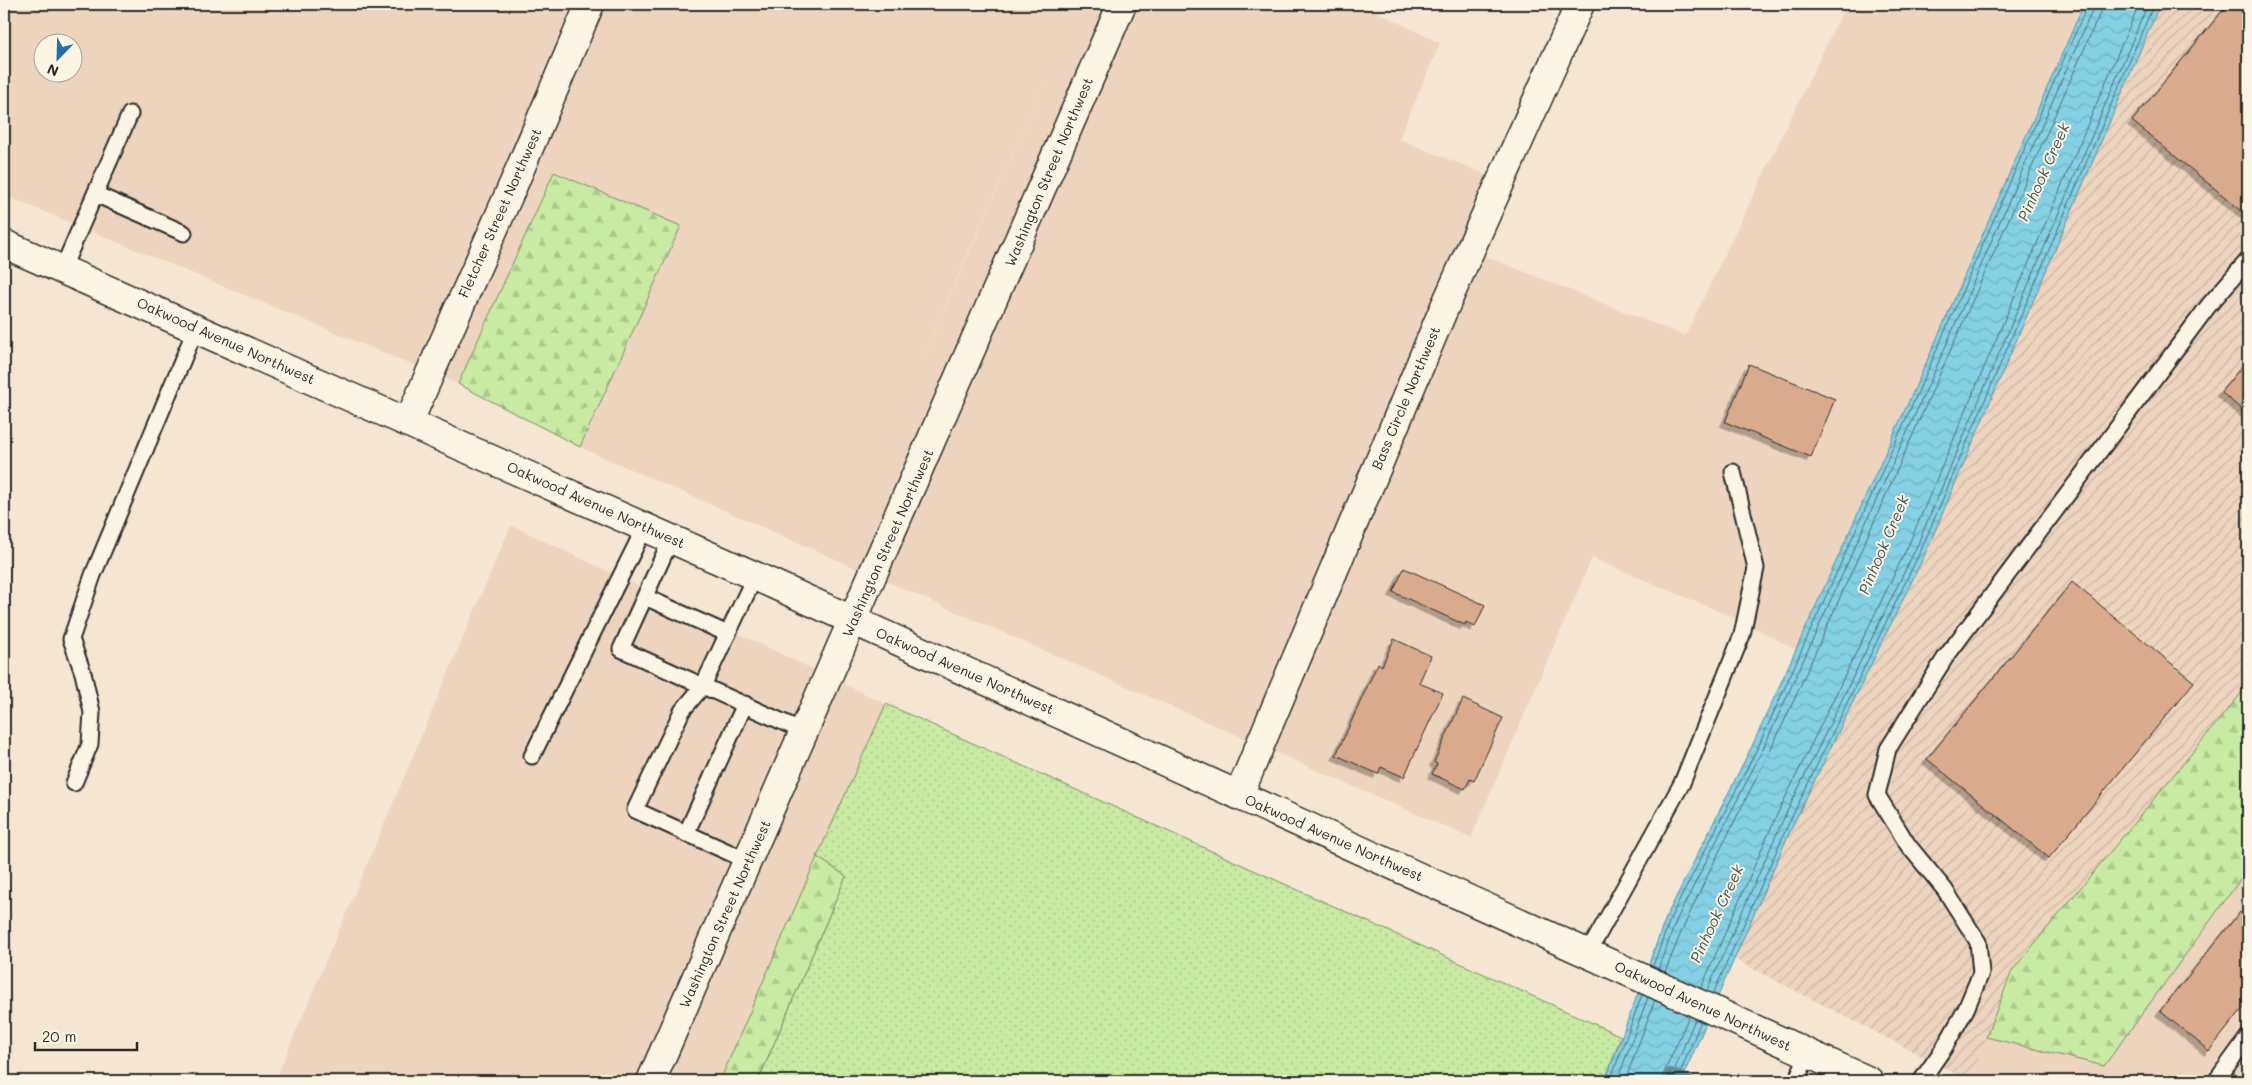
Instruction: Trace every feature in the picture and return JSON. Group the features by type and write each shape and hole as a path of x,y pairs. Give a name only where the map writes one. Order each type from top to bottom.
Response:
{"street":[{"name":"Fletcher Street Northwest","path":"409,421 514,183 590,4"},
{"name":"Washington Street Northwest","path":"651,1081 854,621 1122,4"},
{"name":"Bass Circle Northwest","path":"1239,795 1442,313 1580,4"},
{"name":"Oakwood Avenue Northwest","path":"4,244 409,421 755,576 1869,1081"}],"lane":[{"path":"62,270 130,114"},
{"path":"95,194 184,233"},
{"path":"1921,1081 1944,1048 1966,1009 1981,973 1979,950 1978,942 1954,905 1908,845 1877,795 1888,749 1945,658 2209,305 2248,260"},
{"path":"74,783 90,744 92,712 71,639 93,575 196,328"},
{"path":"1588,953 1682,783 1742,635 1756,568 1733,472"},
{"path":"532,756 645,527"},
{"path":"671,539 621,650 805,732"},
{"path":"748,861 635,810 682,711 703,686 755,576"},
{"path":"645,597 728,634"},
{"path":"686,834 745,704"},
{"path":"2216,1081 2248,1037"},
{"path":"1796,1081 1808,1054"}],"shaded area":[{"path":"4,4 1368,4 1367,7 1440,43 1399,139 1502,181 1475,252 1685,336 1846,4 2084,4 1923,370 1796,650 1742,621 1592,558 1471,838 580,447 680,226 554,172 458,384 4,195","holes":["1046,77 961,272 924,354"]},
{"path":"2160,4 2248,4 2248,685 2012,971 1970,1081 1734,959 1791,829 1926,552"},
{"path":"511,525 886,704 720,1081 275,1081"},
{"path":"2248,869 2248,1081 1970,1081 1986,1037 2104,1065"}],"green space":[{"path":"554,172 681,226 580,447 458,384"},
{"path":"2248,685 2248,869 2104,1066 1986,1037 2012,971"},
{"path":"886,704 1621,1036 1605,1081 758,1081 846,876 817,857"},
{"path":"817,857 846,876 758,1081 720,1081"}],"water":[{"name":"Pinhook Creek","path":"2084,4 2160,4 1926,552 1791,829 1681,1081 1605,1081 1667,915 1753,744 1923,370"}],"building":[{"path":"2228,4 2248,4 2248,216 2132,121"},
{"path":"2248,359 2248,415 2221,392"},
{"path":"1749,364 1835,399 1811,457 1725,422"},
{"path":"1404,568 1485,605 1475,627 1466,622 1465,625 1393,592"},
{"path":"2072,582 2194,682 2049,858 1927,759"},
{"path":"1394,639 1431,656 1419,683 1443,693 1404,777 1381,767 1378,774 1336,755 1378,663 1382,666"},
{"path":"1463,699 1503,718 1474,781 1470,779 1465,789 1432,774 1437,764 1434,762"},
{"path":"2240,912 2248,919 2248,1002 2209,1051 2160,1011"}],"waterway":[{"path":"1670,1073 1690,1081"}]}
